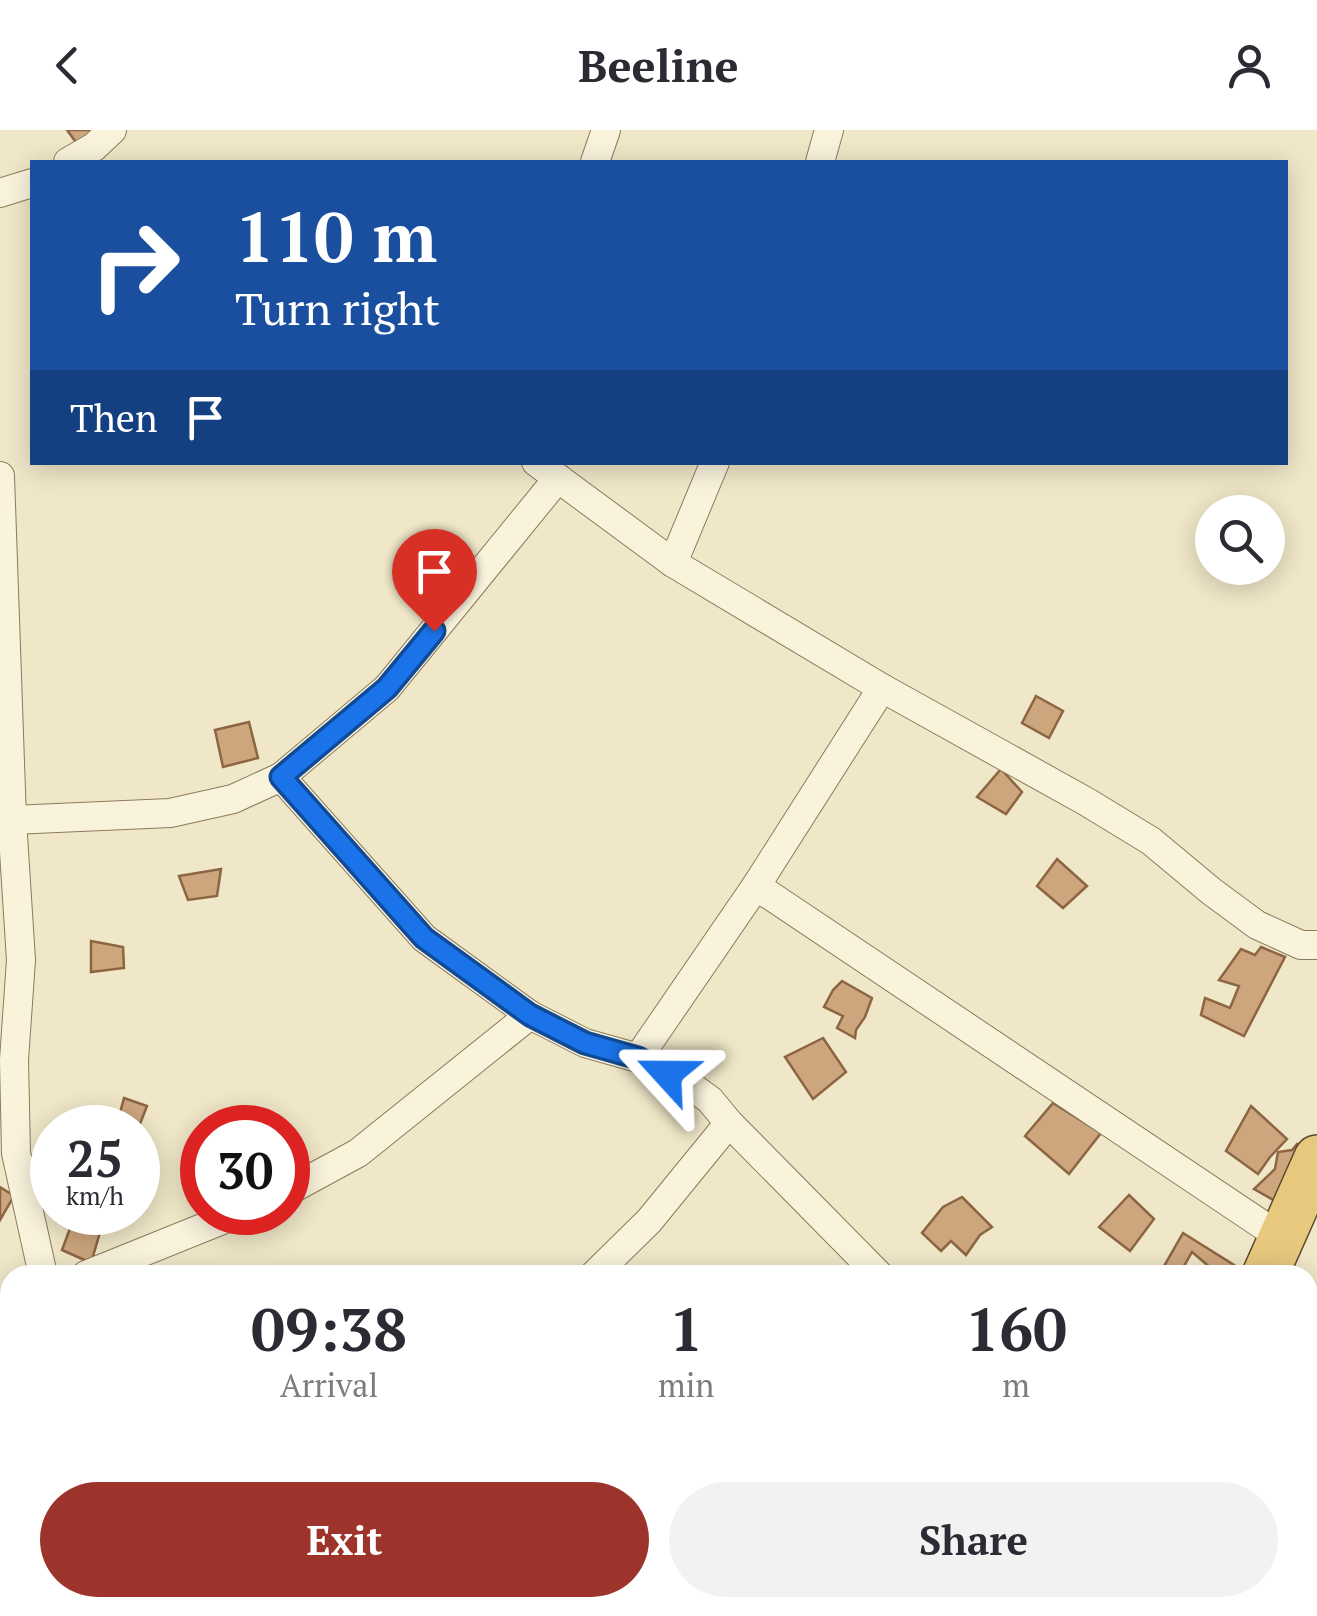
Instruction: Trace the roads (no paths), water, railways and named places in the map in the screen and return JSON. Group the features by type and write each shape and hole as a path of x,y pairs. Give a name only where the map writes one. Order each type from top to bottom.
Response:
{"highway":[{"path":"1274,1257 1317,1158"}],"street":[{"path":"71,160 112,130"},
{"path":"596,160 606,130"},
{"path":"821,160 829,130"},
{"path":"0,193 30,184"},
{"path":"673,563 714,465"},
{"path":"6,816 170,813 233,799 281,777 387,688 547,470 673,563 1151,841 1257,925 1301,946 1317,945"},
{"path":"0,476 6,816 21,960 7,1104 40,1265"},
{"path":"638,1058 756,886 882,688"},
{"path":"281,777 424,938 530,1015 585,1043 638,1058 710,1100 869,1265"},
{"path":"756,886 1274,1257"},
{"path":"310,1179 358,1153 530,1015"},
{"path":"604,1265 649,1221 729,1124"},
{"path":"111,1265 185,1235"}]}
